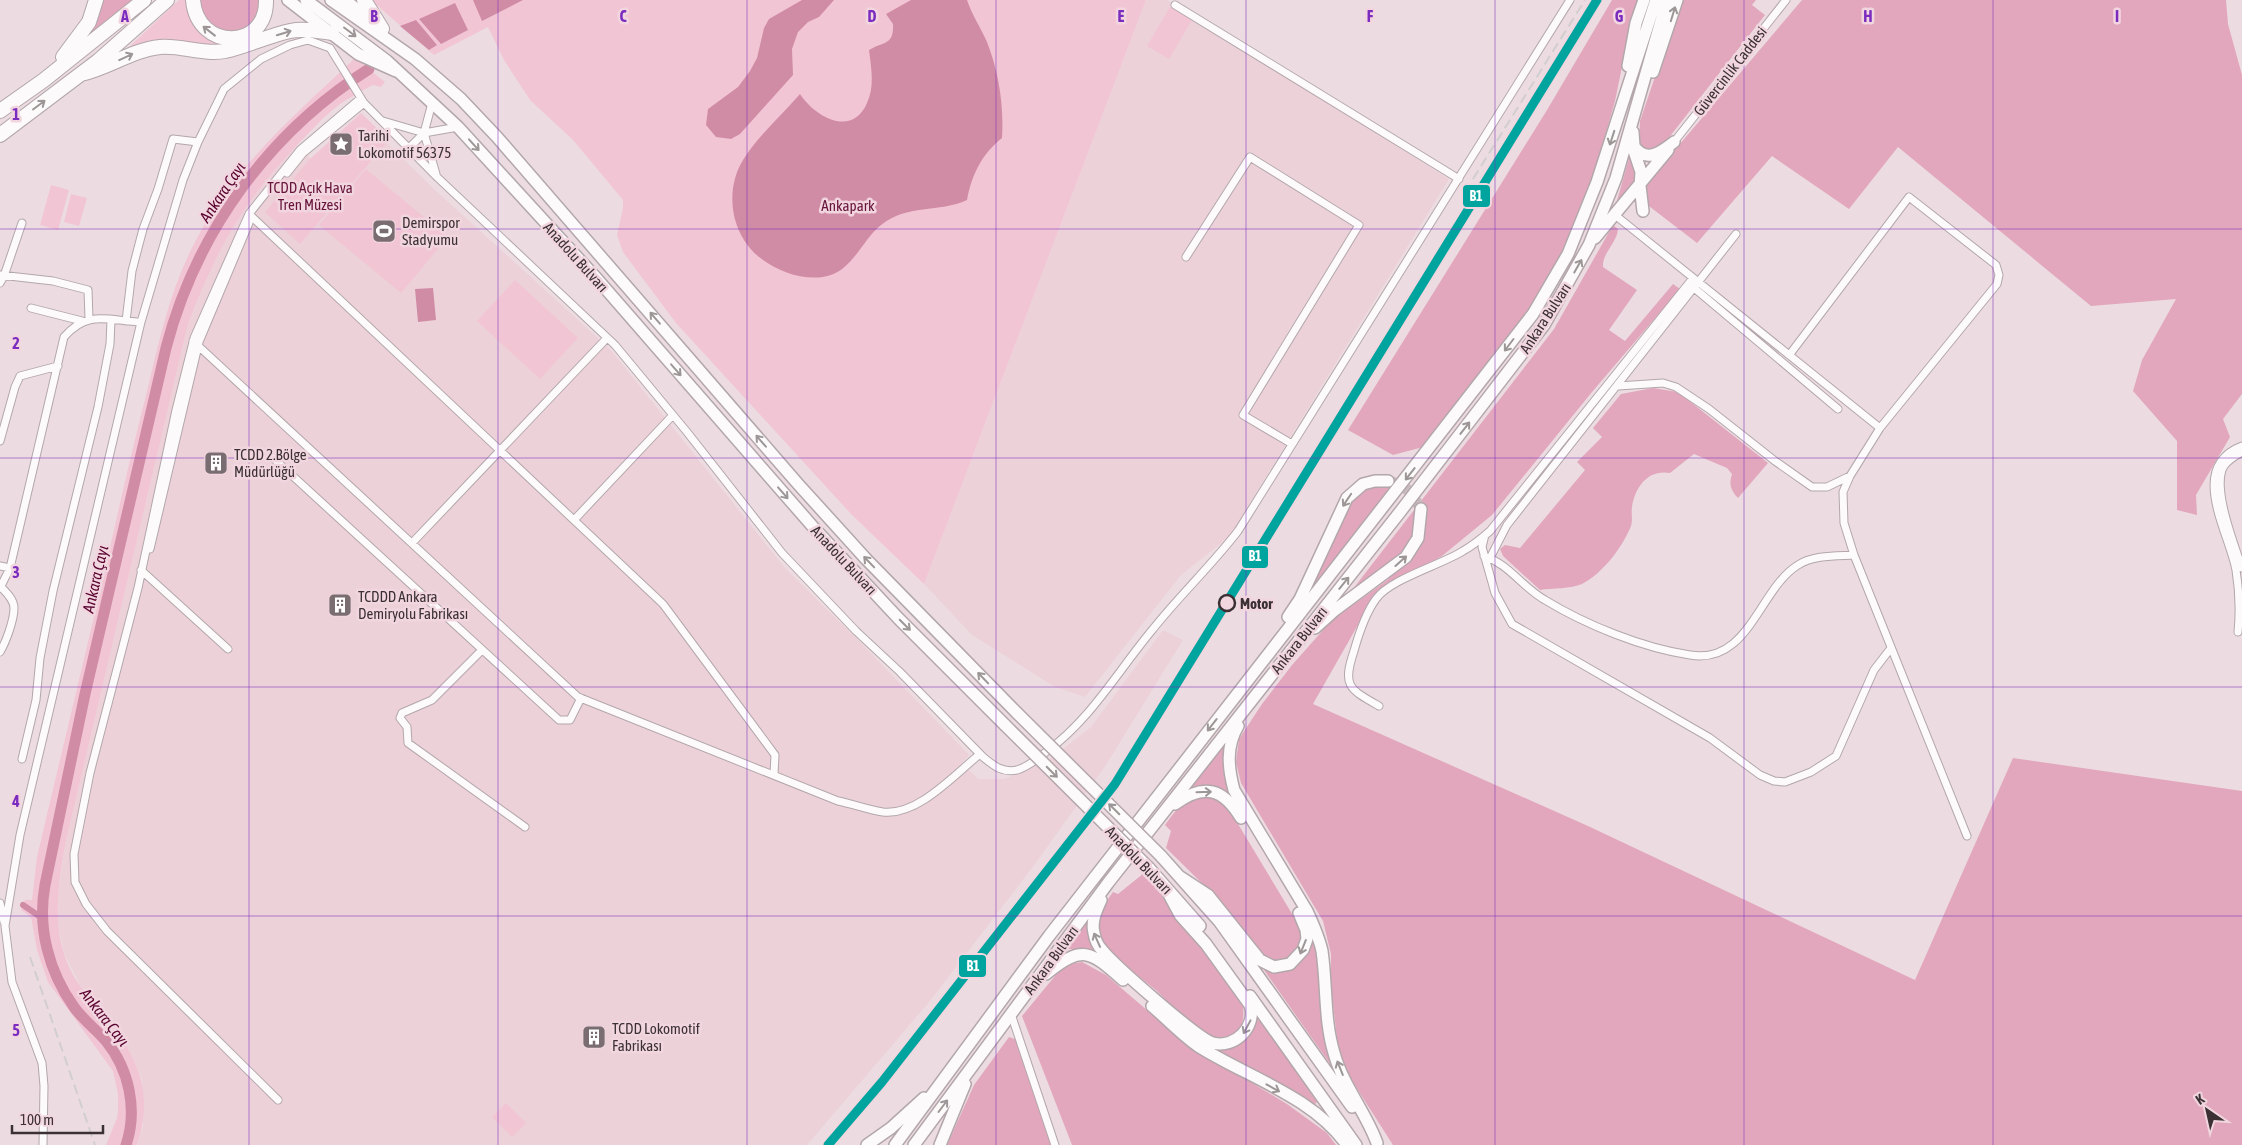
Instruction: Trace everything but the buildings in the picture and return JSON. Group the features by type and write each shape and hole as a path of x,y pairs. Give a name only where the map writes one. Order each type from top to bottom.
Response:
{"highway":[{"path":"44,80 81,35 89,22 96,0"},
{"path":"0,111 44,80 144,0"},
{"path":"0,135 81,74 168,0"},
{"path":"192,0 195,15 206,29 221,38 232,39 245,36 262,22 266,11 266,0"},
{"path":"364,0 380,31"},
{"path":"81,74 99,70 135,53 160,47 222,51 250,45 290,31 303,30 332,33"}],"main road":[{"path":"288,0 358,54 383,67 403,74"},
{"name":"Anadolu Bulvarı","path":"306,0 403,74 458,127 598,280 821,535 898,618 1149,868 1206,933 1356,1145"},
{"path":"331,0 380,31"},
{"path":"345,0 380,31"},
{"name":"Ankara Bulvarı","path":"1619,116 1636,23 1644,0"},
{"name":"Ankara Bulvarı","path":"895,1145 1049,936 1533,314 1568,254 1597,182 1657,7 1667,0"},
{"name":"Ankara Bulvarı","path":"914,1145 1108,883 1394,520 1544,325 1589,245 1616,178 1638,108 1660,57 1677,0"},
{"name":"Ankara Bulvarı","path":"1638,108 1657,7"},
{"name":"Anadolu Bulvarı","path":"380,31 461,99 497,137 798,484 866,559 1179,876 1219,921 1243,953 1378,1144"},
{"path":"1638,108 1632,147 1641,172 1640,186 1643,212"},
{"path":"1632,138 1637,151 1650,156 1660,153 1674,142"},
{"path":"1589,245 1640,186 1674,142"},
{"path":"1224,709 1242,678 1298,604 1347,498 1363,484 1375,481 1388,481"},
{"path":"1378,1144 1371,1125 1352,1094 1334,1055 1329,1034 1322,950 1316,929 1241,803 1230,776 1229,755 1233,735 1276,678 1284,659 1335,610 1406,557 1418,538 1421,509"},
{"path":"1162,814 1185,796 1198,791 1215,792 1233,804 1304,920 1307,939 1300,955 1290,964 1282,966 1274,966 1260,960 1208,895 1179,876"},
{"path":"1108,883 1093,921 1094,933 1103,952 1146,991 1206,1040 1214,1043 1231,1042 1241,1036 1248,1028 1251,1017 1250,1004 1206,944 1180,916 1164,885"},
{"path":"1034,984 1066,957 1076,954 1094,958 1104,964 1197,1045 1304,1105 1337,1134 1346,1145"},
{"path":"867,1145 904,1118 930,1092 966,1050"},
{"path":"940,1145 971,1068"}],"street":[{"path":"5,926 20,834 141,322 183,180 198,142 224,89 262,59 290,45 308,40 330,48 361,98 382,120 437,177 607,338 673,416 782,553 856,631 900,672 980,754 999,769 1006,772 1030,764 1061,741 1084,720 1153,629 1232,539 1570,0"},
{"name":"Güvercinlik Caddesi","path":"1674,142 1786,0"},
{"path":"1175,5 1459,179"},
{"path":"278,1100 107,931 86,904 75,882 74,854 90,773 143,571 196,343 250,215 304,153 361,98"},
{"path":"409,148 424,133 432,102"},
{"path":"382,120 424,133 458,127"},
{"path":"424,133 437,177"},
{"path":"126,321 132,271 143,229 158,189 173,139 198,142"},
{"path":"1186,258 1250,157 1359,226 1243,415 1292,444"},
{"path":"1790,354 1909,197 1996,265 2000,275 1997,284 1880,428 1850,476 1843,492 1844,523 1854,555 1967,836"},
{"path":"250,215 663,604 775,755 774,774"},
{"path":"1615,215 1838,409"},
{"path":"0,283 22,222"},
{"path":"1380,706 1354,691 1348,682 1348,670 1361,627 1377,598 1390,587 1463,551 1485,535 1736,234"},
{"path":"2,276 53,280 88,290 86,320"},
{"path":"1694,283 1790,354 1880,428"},
{"path":"1487,557 1507,525 1618,386 1694,283"},
{"path":"31,308 86,320 141,322"},
{"path":"0,652 5,643 14,608 11,597 1,588 10,568 64,337 73,326 86,320"},
{"path":"22,759 36,700 40,658 54,591 98,407 110,344 111,320"},
{"path":"412,543 607,338"},
{"path":"196,343 581,698 838,801 884,812 899,812 925,799 980,754"},
{"path":"0,441 15,387 20,376 58,366"},
{"path":"1618,386 1663,384 1676,387 1710,409 1775,461 1812,487 1827,487 1850,476"},
{"path":"574,520 673,416"},
{"path":"2238,632 2236,570 2219,513 2214,479 2220,463 2226,455 2242,446"},
{"path":"2242,452 2232,457 2223,468 2220,487 2242,568"},
{"path":"272,457 559,720 570,720 581,698"},
{"path":"1485,535 1482,547 1487,557 1495,593 1512,624 1710,738 1760,775 1774,781 1785,782 1804,775 1836,756 1874,670 1891,648"},
{"path":"1487,557 1498,560 1528,589 1545,601 1600,628 1666,649 1706,657 1726,649 1741,636 1760,614 1774,589 1799,564 1822,558 1854,555"},
{"path":"0,566 10,568"},
{"path":"143,571 228,649"},
{"path":"482,650 432,700 402,713 400,718 407,727 408,743 525,828"},
{"path":"0,903 12,982 42,1063 44,1086 42,1145"},
{"path":"1011,1014 1055,1145"}],"shaded area":[{"path":"101,0 132,0 87,38"},
{"path":"198,0 261,0 260,16 241,31 235,33 223,32 207,25"},
{"path":"473,0 523,0 482,21"},
{"path":"802,0 834,0 819,17 808,22 798,32 792,49 793,75 740,134 731,139 716,137 706,125 708,109 738,87 750,71 757,58 764,28 769,19"},
{"path":"911,0 967,0 987,42 995,65 1000,89 1002,138 979,165 967,200 956,204 912,211 891,218 874,232 849,263 833,274 814,278 797,276 773,266 749,248 742,236 733,212 732,198 734,185 737,172 743,160 763,134 800,94 815,110 834,120 843,122 852,120 860,114 867,103 871,90 872,76 869,50 887,42 892,36 893,24 886,14"},
{"path":"1146,0 1167,0 1449,179 1229,537 1181,575 1085,697 1055,687 972,635 924,584"},
{"path":"1612,0 1641,0 1593,179 1571,234 1558,261 1524,317 1427,446 1393,455 1348,430 1547,110"},
{"path":"1681,0 1756,0 1752,5 1765,15 1660,149 1648,153 1639,146 1640,121"},
{"path":"1802,0 2226,0 2228,24 2242,75 2242,394 2223,419 2230,437 2196,495 2197,515 2177,510 2177,441 2133,391 2142,360 2176,299 2091,306 1898,147 1849,209 1772,156 1697,243 1645,203 1646,184"},
{"path":"455,3 468,30 441,44 419,19"},
{"path":"416,20 437,45 429,50 400,26"},
{"path":"362,118 435,190 610,349 785,568 861,643 969,755 962,763 978,779 1005,779 1050,759 1091,727 1163,630 1183,640 1106,765 1035,864 930,1001 807,1145 137,1145 143,1126 142,1079 134,1060 116,1030 81,987 64,953 58,924 57,902 65,845 187,328 214,259 247,204 275,168 297,145 314,162"},
{"path":"1630,155 1637,178 1616,204"},
{"path":"1613,225 1618,229 1617,234 1605,257 1603,267 1637,290 1609,330 1625,341 1673,284 1680,289 1592,392 1492,515 1442,556 1375,595 1313,704 1588,826 1915,980 2013,758 2242,791 2242,1145 1393,1145 1345,1070 1337,1038 1331,987 1331,954 1323,921 1241,783 1236,762 1239,739 1262,704 1292,665 1332,620 1386,581 1411,558 1426,528 1425,507 1415,532 1400,557 1346,598 1554,329"},
{"path":"433,288 436,320 418,322 415,289"},
{"path":"1653,388 1678,392 1768,463 1738,498 1730,484 1732,474 1727,468 1694,454 1670,473 1662,472 1649,477 1636,493 1632,507 1632,524 1627,534 1617,551 1604,567 1578,586 1540,590 1503,556 1500,549 1505,545 1520,548 1585,470 1577,462 1602,437 1593,428 1621,394"},
{"path":"1375,484 1393,488 1310,592 1346,504 1359,491"},
{"path":"1226,742 1237,805 1223,791 1205,786 1191,787"},
{"path":"1212,796 1229,809 1300,927 1301,938 1298,947 1284,961 1273,961 1260,954 1240,925 1219,900 1166,848 1171,831 1165,825 1175,811 1189,800"},
{"path":"1144,873 1242,998 1243,1022 1237,1032 1224,1037 1214,1038 1186,1020 1157,991 1118,960 1099,938 1097,928 1103,906 1113,892 1118,894"},
{"path":"1088,921 1102,955 1086,949 1068,949"},
{"path":"1315,935 1335,1071 1264,970 1297,965 1307,951 1310,938"},
{"path":"1082,962 1106,975 1162,1023 1224,1066 1287,1104 1327,1133 1336,1145 1072,1145 1022,1016 1064,965"},
{"path":"1260,1020 1317,1102 1314,1105 1214,1049 1234,1045 1245,1039 1254,1021"},
{"path":"1009,1037 1018,1040 1051,1145 947,1145 974,1085"}],"green space":[{"path":"179,0 188,0 233,46 125,51"},
{"name":"Ankapark","path":"371,0 1146,0 924,584 852,515 676,323 623,252 617,235 623,200 573,140 530,100 504,60 488,27 434,55"},
{"path":"1170,7 1192,20 1169,59 1147,46"},
{"path":"355,58 385,82 381,87 373,85 334,109 296,146 260,188 244,210 219,253 187,328 65,845 58,892 58,923 64,954 80,986 114,1028 133,1058 143,1090 144,1107 137,1145 106,1145 118,1111 118,1094 113,1071 48,982 37,950 31,917 21,910 25,900 32,900 37,857 128,469 163,325 174,290 196,240 229,188 268,142"},
{"name":"TCDD Açık Hava Tren Müzesi","path":"361,113 389,140 300,244 265,212 311,158"},
{"name":"Demirspor Stadyumu","path":"366,169 448,237 401,293 319,225"},
{"path":"51,185 69,190 58,230 40,225"},
{"path":"71,194 87,198 79,226 64,222"},
{"path":"515,280 578,338 540,379 477,321"},
{"path":"506,1103 526,1123 512,1137 492,1117"}],"waterway":[{"name":"Ankara Çayı","path":"126,1145 130,1132 131,1104 126,1077 121,1064 106,1041 78,1012 65,993 52,964 44,933 43,901 45,885 85,694 166,348 179,306 196,265 217,226 241,189 268,155 299,123 369,69"},
{"path":"23,905 42,918"}],"tunnel":[{"path":"1388,481 1408,490 1421,509"}],"railway":[{"path":"1473,179 1585,0"},
{"path":"30,957 95,1145"}],"transit line":[{"name":"B1","path":"828,1145 882,1082 1115,784 1597,0"}],"place":[{"name":"Tarihi Lokomotif 56375","path":"341,144"},
{"name":"Demirspor Stadyumu","path":"384,231"},
{"name":"TCDD 2.Bölge Müdürlüğü","path":"216,463"},
{"name":"Motor","path":"1227,603"},
{"name":"TCDDD Ankara Demiryolu Fabrikası","path":"340,605"},
{"name":"TCDD Lokomotif Fabrikası","path":"594,1037"}]}
